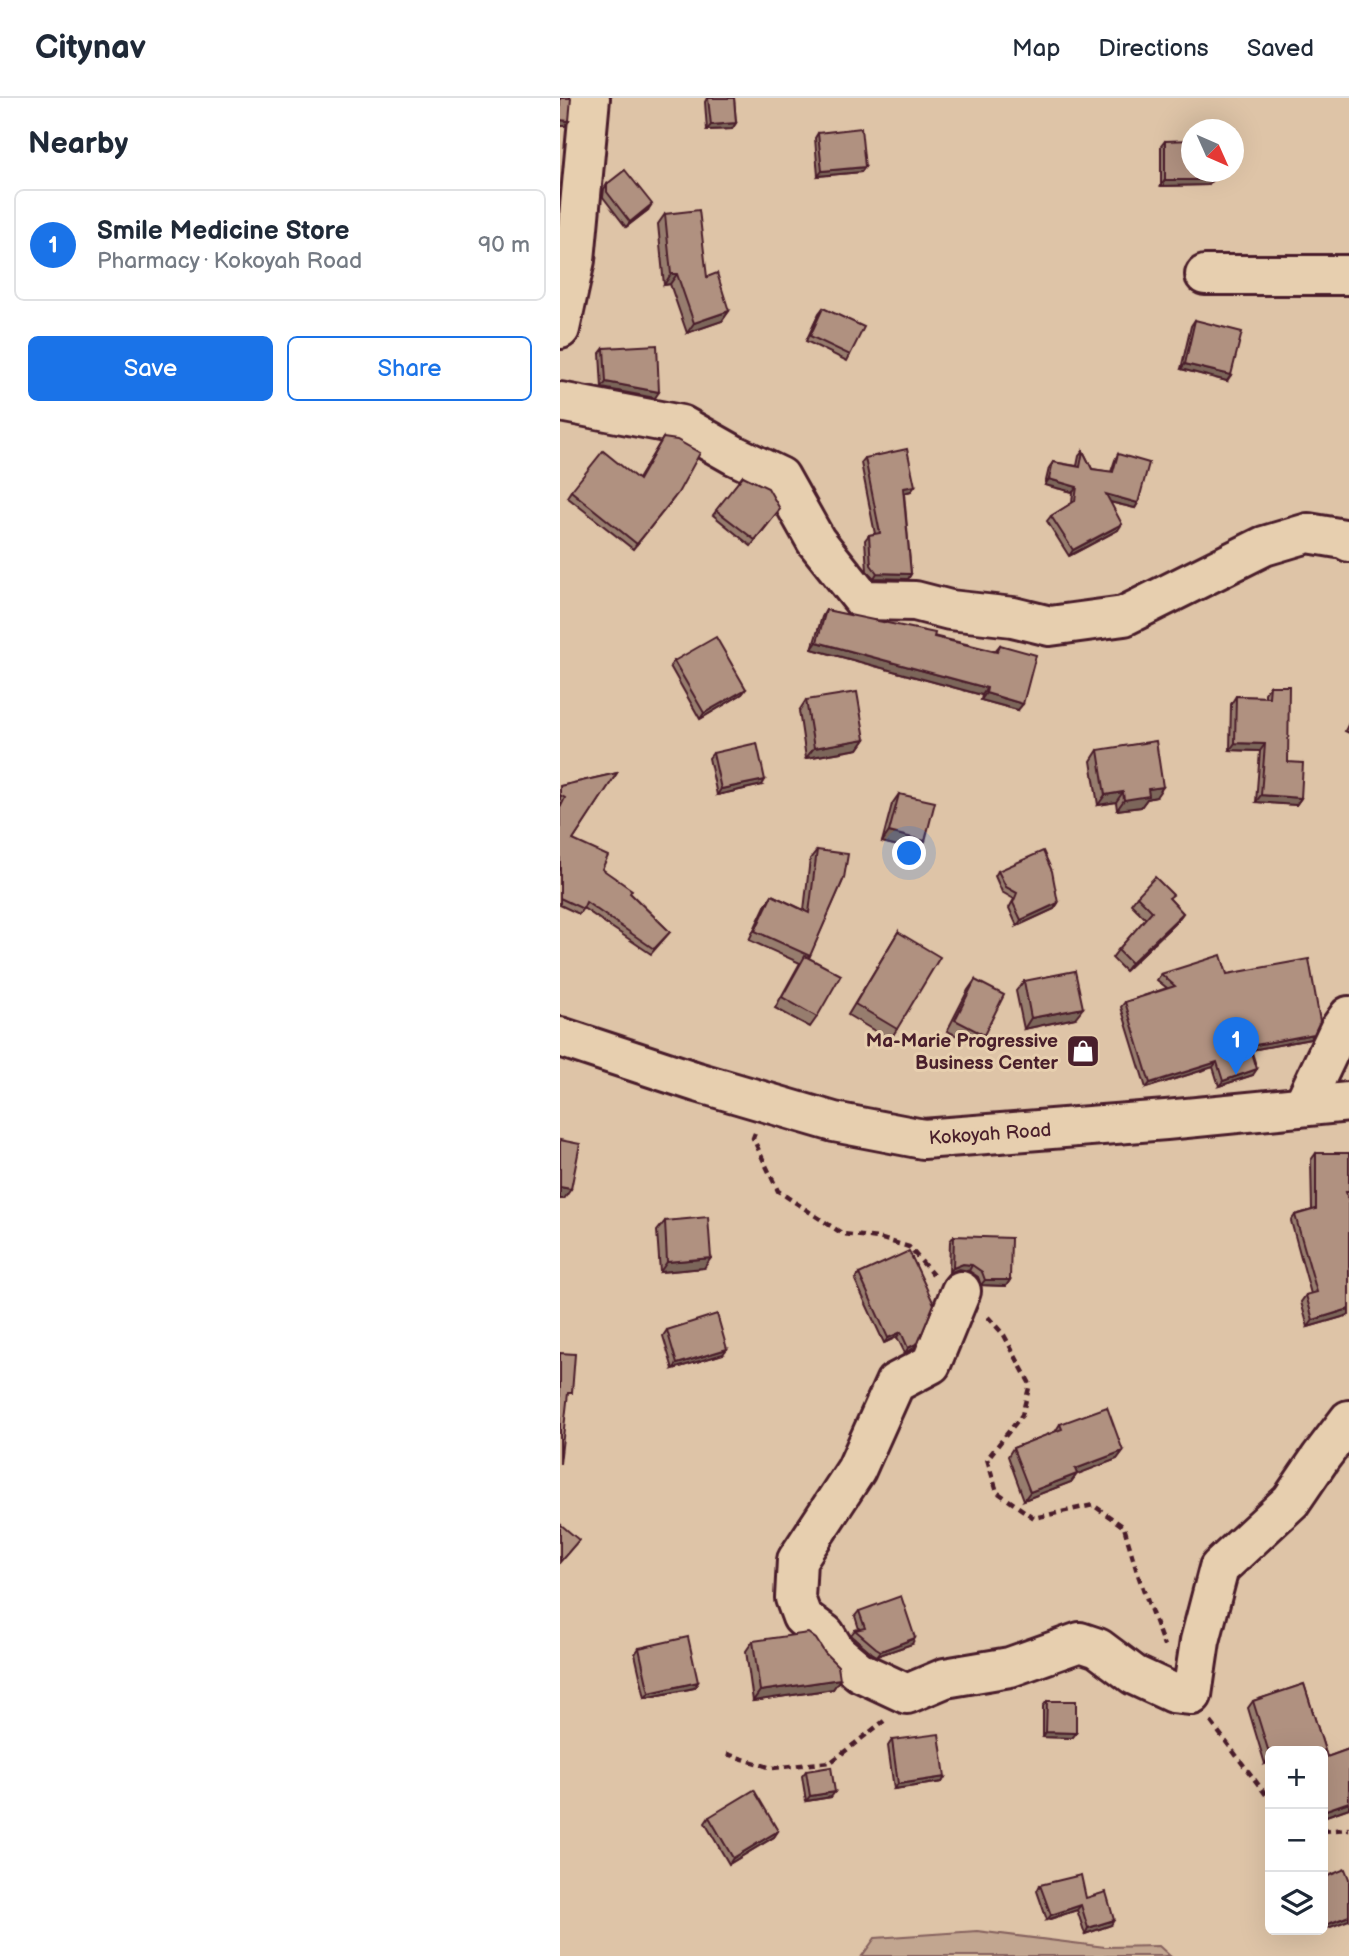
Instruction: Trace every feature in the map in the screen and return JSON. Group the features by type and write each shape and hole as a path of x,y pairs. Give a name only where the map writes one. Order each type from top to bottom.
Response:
{"street":[{"path":"560,329 575,260 590,98"},
{"path":"1205,275 1349,275"},
{"path":"560,401 681,425 780,477 816,541 863,600 915,601 950,610 1013,617 1050,626 1124,615 1264,546 1308,533 1349,542"},
{"path":"1303,1106 1339,1030 1349,1016"},
{"name":"Kokoyah Road","path":"560,1037 834,1122 923,1139 1166,1121 1349,1102"},
{"path":"961,1292 931,1364 895,1383 856,1470 797,1560 795,1598 802,1617 825,1634 836,1652 860,1672 907,1694 945,1678 1010,1667 1080,1643 1098,1648 1144,1680 1173,1693 1192,1695 1200,1641 1219,1568 1291,1502 1349,1420"}],"path":[{"path":"763,1101 753,1139 778,1191 843,1234 879,1238 909,1247 944,1289 961,1292 972,1299 1004,1335 1030,1384 1022,1415 987,1459 997,1492 1034,1518 1093,1505 1124,1527 1137,1572 1168,1654 1204,1713 1265,1793"},
{"path":"727,1754 772,1768 831,1762 878,1728 907,1694"},
{"path":"1328,1831 1349,1829"}],"shaded area":[{"path":"977,1931 1105,1947 1159,1946 1170,1956 862,1956 875,1938"}],"building":[{"path":"560,98 571,98 569,121 560,120"},
{"path":"708,98 734,98 736,123 711,125"},
{"path":"861,128 865,167 822,171 818,133"},
{"path":"1181,140 1181,180 1165,180 1165,141"},
{"path":"625,170 652,204 630,222 607,192 607,184"},
{"path":"699,210 707,277 717,273 729,311 694,323 677,274 671,274 665,214"},
{"path":"823,308 864,327 850,355 810,336"},
{"path":"1195,320 1242,332 1231,375 1185,364"},
{"path":"657,345 659,392 606,382 604,348"},
{"path":"663,438 677,440 700,453 678,493 637,544 571,491 603,451 639,480"},
{"path":"907,449 915,486 903,488 911,574 877,573 871,565 869,535 880,533 865,458"},
{"path":"1083,451 1092,469 1113,472 1118,454 1149,463 1138,503 1106,494 1122,524 1073,550 1051,516 1075,501 1077,487 1049,479 1053,462 1080,467"},
{"path":"743,476 768,488 780,509 755,540 716,510"},
{"path":"826,610 935,633 934,637 997,652 1000,645 1036,655 1023,704 986,693 987,688 817,642"},
{"path":"716,637 746,689 704,713 674,661"},
{"path":"1270,686 1289,686 1288,762 1303,763 1301,798 1261,795 1265,744 1235,743 1236,696 1269,697"},
{"path":"857,692 865,739 814,748 806,700"},
{"path":"1156,741 1163,787 1148,789 1149,796 1124,800 1123,792 1105,795 1098,750"},
{"path":"757,743 765,780 721,789 713,753"},
{"path":"617,773 573,840 608,856 602,869 632,890 630,893 670,932 654,949 586,902 583,909 560,898 560,808 565,798 560,795 560,786"},
{"path":"899,794 935,802 925,841 889,832"},
{"path":"817,850 848,854 844,878 810,956 755,931 772,895 809,913"},
{"path":"1043,851 1052,871 1058,903 1021,920 1013,903 1017,893 1006,887 998,871"},
{"path":"1155,877 1173,895 1169,898 1183,913 1131,963 1118,950 1152,911 1137,896"},
{"path":"898,932 940,957 897,1029 855,1004"},
{"path":"1221,955 1227,974 1309,959 1320,1021 1314,1034 1250,1046 1257,1069 1223,1081 1217,1062 1150,1083 1125,1002 1175,986 1161,974"},
{"path":"805,956 841,975 817,1017 782,997"},
{"path":"1075,971 1083,1008 1031,1018 1024,981"},
{"path":"975,980 1004,995 984,1035 955,1020"},
{"path":"560,1140 580,1144 571,1189 560,1187"},
{"path":"1316,1153 1349,1153 1349,1192 1346,1192 1349,1202 1349,1309 1313,1320 1306,1295 1317,1292 1295,1215 1316,1209"},
{"path":"708,1217 711,1258 667,1262 665,1221"},
{"path":"954,1236 1011,1238 1010,1280 985,1280 982,1272 972,1265 963,1264 953,1268"},
{"path":"909,1251 934,1304 918,1343 908,1348 901,1332 888,1338 859,1274"},
{"path":"717,1314 727,1349 677,1364 667,1330"},
{"path":"560,1353 575,1354 572,1393 568,1393 560,1464"},
{"path":"1107,1407 1123,1451 1075,1469 1077,1474 1030,1492 1013,1448 1062,1429 1060,1424"},
{"path":"560,1524 579,1540 560,1562"},
{"path":"901,1596 915,1638 881,1651 855,1630 865,1628 859,1611"},
{"path":"808,1633 838,1666 840,1679 760,1691 753,1641"},
{"path":"688,1637 698,1682 649,1693 639,1648"},
{"path":"1304,1684 1324,1746 1267,1746 1253,1701"},
{"path":"1047,1701 1076,1701 1076,1733 1046,1732"},
{"path":"939,1734 945,1777 898,1784 892,1740"},
{"path":"1349,1749 1349,1802 1328,1809 1328,1757"},
{"path":"831,1767 835,1792 810,1796 806,1771"},
{"path":"754,1790 778,1831 733,1858 709,1817"},
{"path":"1345,1869 1349,1879 1349,1916 1328,1924 1328,1876"},
{"path":"1081,1875 1086,1898 1106,1892 1114,1920 1088,1928 1081,1905 1051,1915 1040,1885"}],"place":[{"name":"Ma-Marie Progressive Business Center","path":"1083,1051"},
{"name":"Smile Medicine Store","path":"1236,1075"}]}
